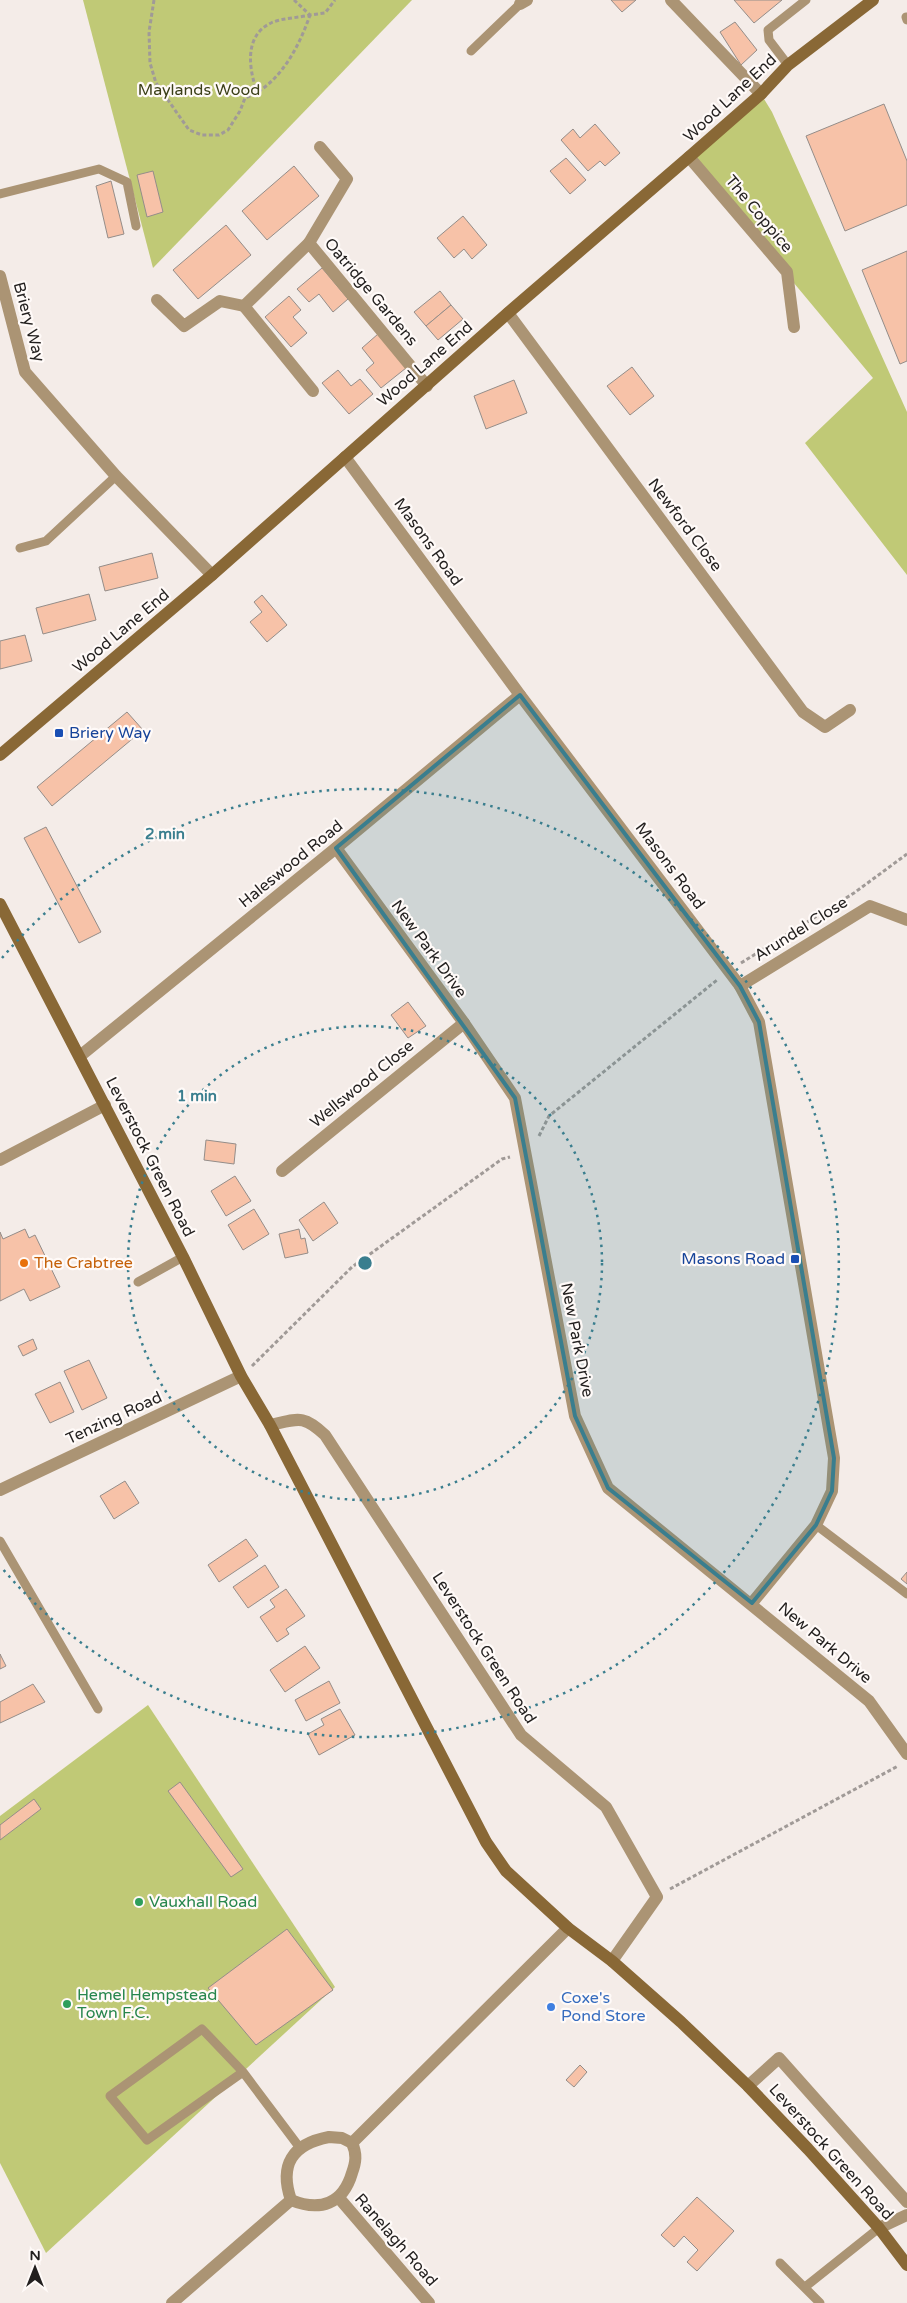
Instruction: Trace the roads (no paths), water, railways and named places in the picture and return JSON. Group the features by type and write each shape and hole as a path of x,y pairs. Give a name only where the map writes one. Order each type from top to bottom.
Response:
{"street":[{"path":"671,0 761,94"},
{"name":"Wood Lane End","path":"0,755 212,575 344,456 427,386 508,313 761,94 788,65 873,0"},
{"name":"Oatridge Gardens","path":"244,306 308,243 347,179 320,147"},
{"name":"The Coppice","path":"689,157 787,272 794,327"},
{"name":"Oatridge Gardens","path":"308,243 427,386"},
{"name":"Briery Way","path":"0,276 25,372 116,476 212,575"},
{"path":"157,300 184,326 220,300 244,306 313,391"},
{"name":"Newford Close","path":"508,313 803,712 826,727 850,710"},
{"name":"Masons Road","path":"344,456 520,695 740,986 759,1022 834,1458 832,1492 816,1525 752,1603"},
{"name":"Haleswood Road","path":"80,1056 336,848 520,695"},
{"name":"New Park Drive","path":"336,848 464,1023 515,1098 575,1416 608,1488 752,1603 869,1701 907,1754"},
{"name":"Leverstock Green Road","path":"0,904 183,1257 241,1376 270,1425 486,1842 506,1871 568,1928 612,1961 681,2022 748,2086 879,2228 907,2265"},
{"name":"Arundel Close","path":"740,986 870,906 907,920"},
{"name":"Wellswood Close","path":"282,1171 464,1023"},
{"path":"0,1160 105,1105"},
{"name":"Tenzing Road","path":"0,1490 241,1376"},
{"name":"Leverstock Green Road","path":"270,1425 298,1418 311,1422 325,1435 521,1735 606,1807 657,1896 612,1961"},
{"path":"352,2143 568,1928"},
{"name":"Leverstock Green Road","path":"748,2086 779,2058 907,2202"},
{"path":"329,2137 342,2138 352,2143 356,2151 355,2162 347,2188 339,2198 318,2205 304,2206 291,2200 287,2190 287,2165 300,2148 318,2139 329,2137"},
{"name":"Ranelagh Road","path":"339,2198 429,2303"},
{"path":"172,2303 291,2200"},
{"path":"879,2228 907,2215"}],"lane":[{"path":"788,65 769,40 768,30 806,0"},
{"path":"471,51 523,2"},
{"path":"0,194 99,169 127,182 136,226"},
{"path":"20,548 46,541 116,476"},
{"path":"138,1282 183,1257"},
{"path":"816,1525 907,1594"},
{"path":"0,1541 98,1708"},
{"path":"243,2072 147,2140 110,2096 202,2028 243,2072 300,2148"},
{"path":"805,2287 879,2228"},
{"path":"780,2263 820,2303"}],"place":[{"name":"Briery Way","path":"59,733"},
{"name":"Masons Road","path":"795,1259"},
{"name":"The Crabtree","path":"24,1263"},
{"name":"Vauxhall Road","path":"139,1902"},
{"name":"Hemel Hempstead Town F.C.","path":"67,2004"},
{"name":"Coxe's Pond Store","path":"551,2007"}],"park label":[{"name":"Maylands Wood","path":"199,90"}]}
